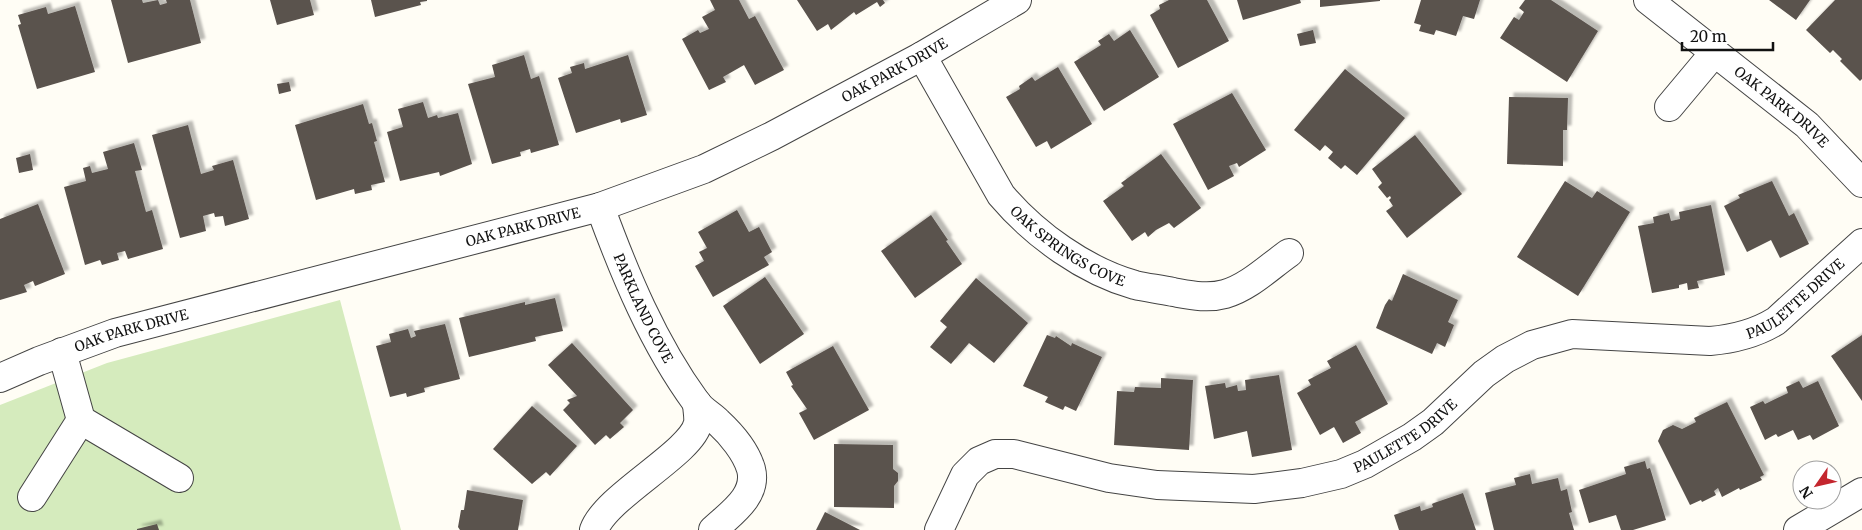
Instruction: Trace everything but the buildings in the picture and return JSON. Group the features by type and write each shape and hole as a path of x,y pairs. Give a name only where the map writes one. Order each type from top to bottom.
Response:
{"street":[{"name":"OAK PARK DRIVE","path":"0,378 116,332 217,304 600,207 704,168 772,136 922,56 1017,0"},
{"name":"OAK PARK DRIVE","path":"1648,0 1807,125 1862,183"},
{"path":"1669,107 1715,52"},
{"name":"OAK SPRINGS COVE","path":"922,56 1001,195 1014,210 1044,237 1096,270 1135,284 1202,297 1225,294 1247,284 1289,253"},
{"name":"PARKLAND COVE","path":"600,207 624,271 652,330 697,403 719,423 739,446 751,469 751,484 743,502 713,530"},
{"name":"PAULETTE DRIVE","path":"939,530 965,475 979,461 995,454 1014,454 1109,478 1157,486 1254,490 1302,483 1341,474 1366,464 1412,437 1433,422 1484,374 1505,359 1532,345 1572,334 1710,341 1732,339 1760,331 1776,321 1862,243"},
{"path":"62,352 80,420 179,478"},
{"path":"594,530 596,523 616,503 689,438 698,424 697,403"},
{"path":"32,497 80,420"},
{"path":"1798,530 1862,492"}],"green space":[{"path":"340,300 401,530 0,530 0,405 107,363"}]}
